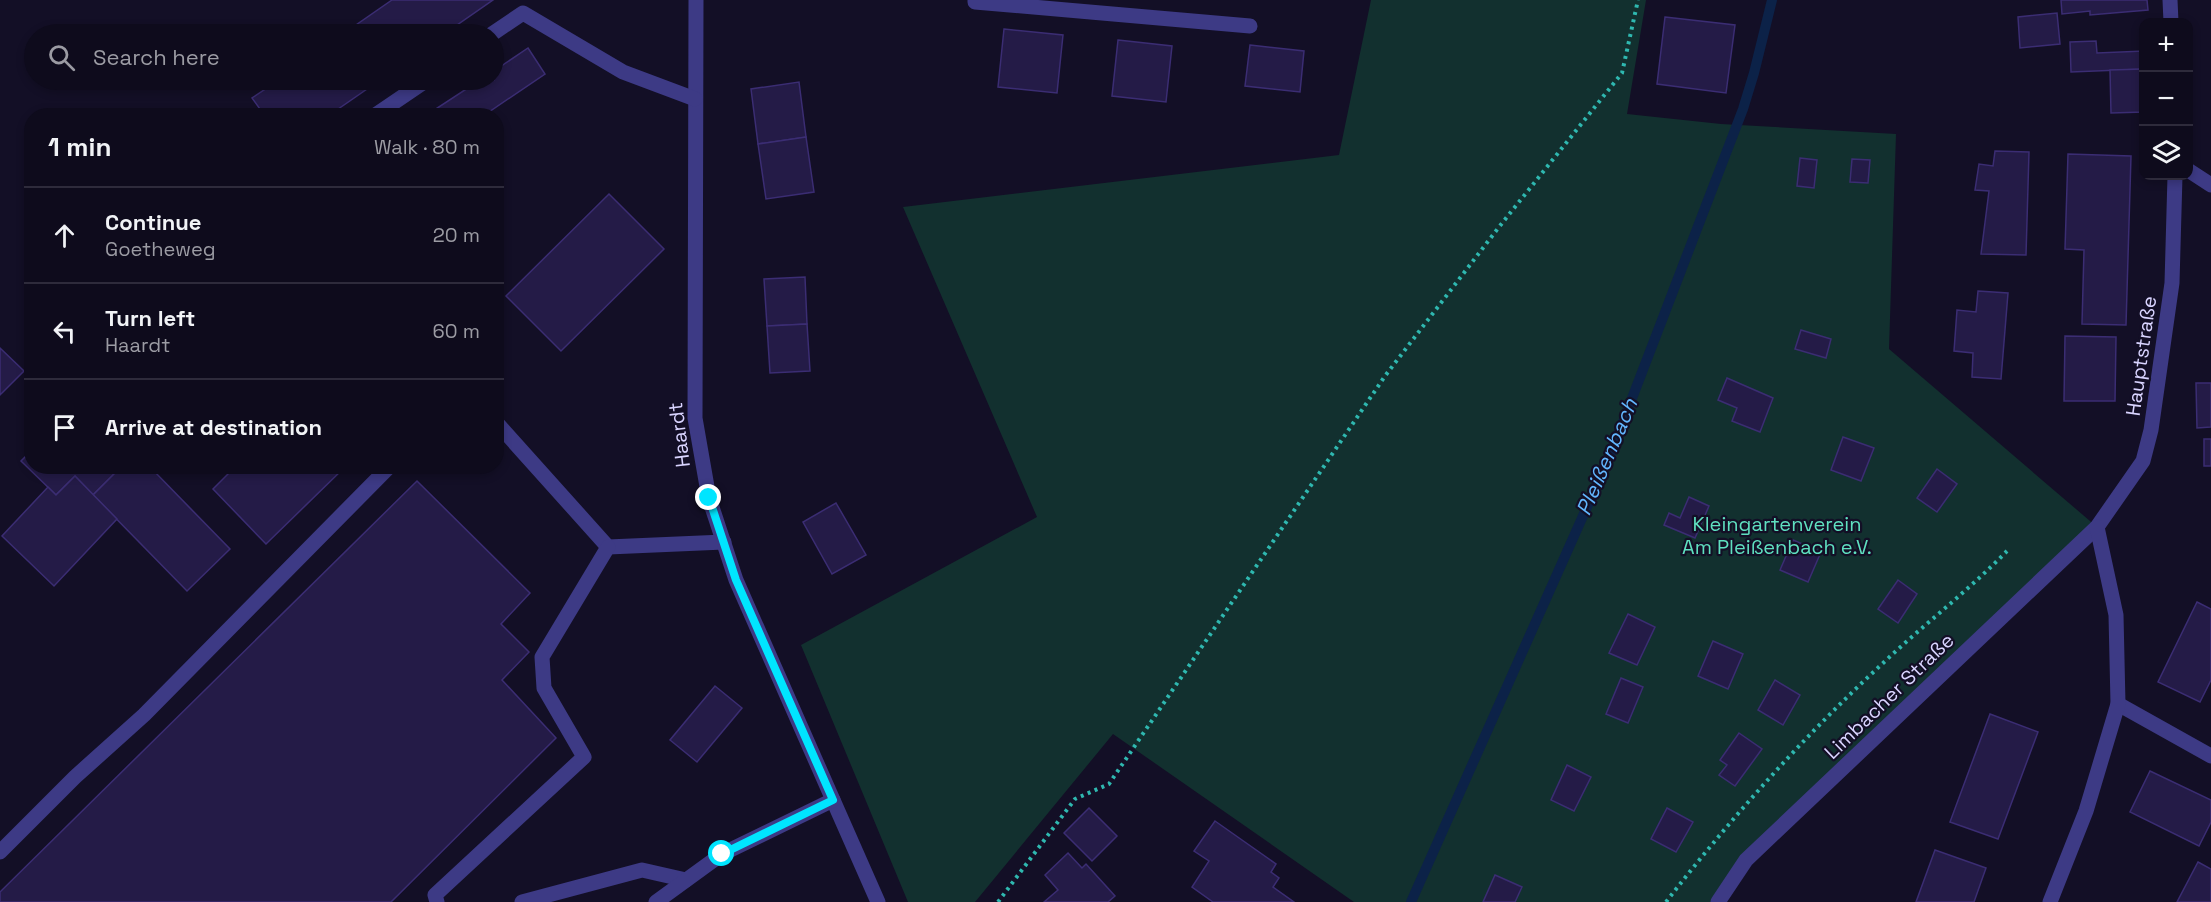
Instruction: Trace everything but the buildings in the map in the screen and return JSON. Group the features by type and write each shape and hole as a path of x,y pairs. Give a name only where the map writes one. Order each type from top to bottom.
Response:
{"street":[{"name":"Haardt","path":"696,0 695,418 709,498 736,580 878,902"},
{"path":"975,0 975,2 1250,26"},
{"path":"2170,0 2171,18"},
{"path":"504,26 523,13 623,72 695,99"},
{"path":"386,108 412,90"},
{"path":"2193,173 2211,186"},
{"name":"Hauptstraße","path":"2097,527 2143,461 2151,430 2172,283 2175,180"},
{"path":"504,431 608,547"},
{"path":"0,852 75,777 144,715 382,474"},
{"path":"2050,902 2086,812 2118,704 2116,615 2097,527"},
{"name":"Limbacher Straße","path":"1718,902 1746,860 2097,527"},
{"path":"608,547 724,542"},
{"path":"436,902 435,895 584,757 544,688 542,657 608,547"},
{"path":"2118,704 2211,756"},
{"path":"656,902 722,854 833,800"},
{"path":"522,902 642,870 686,880"}],"path":[{"path":"998,902 1075,799 1109,784 1385,376 1498,227 1622,73 1638,0"},
{"path":"1666,902 1713,842 1789,757 1880,665 1983,576 2007,551"}],"green space":[{"name":"Kleingartenverein Am Pleißenbach e.V.","path":"1371,0 1646,0 1627,114 1721,124 1896,134 1889,349 2097,527 1746,860 1718,902 1354,902 1113,734 975,902 908,902 801,645 1037,517 903,207 1339,155"}],"waterway":[{"name":"Pleißenbach","path":"1411,902 1611,453 1743,109 1772,0"}],"route":[{"path":"709,498 736,580 833,800 722,854"}]}
